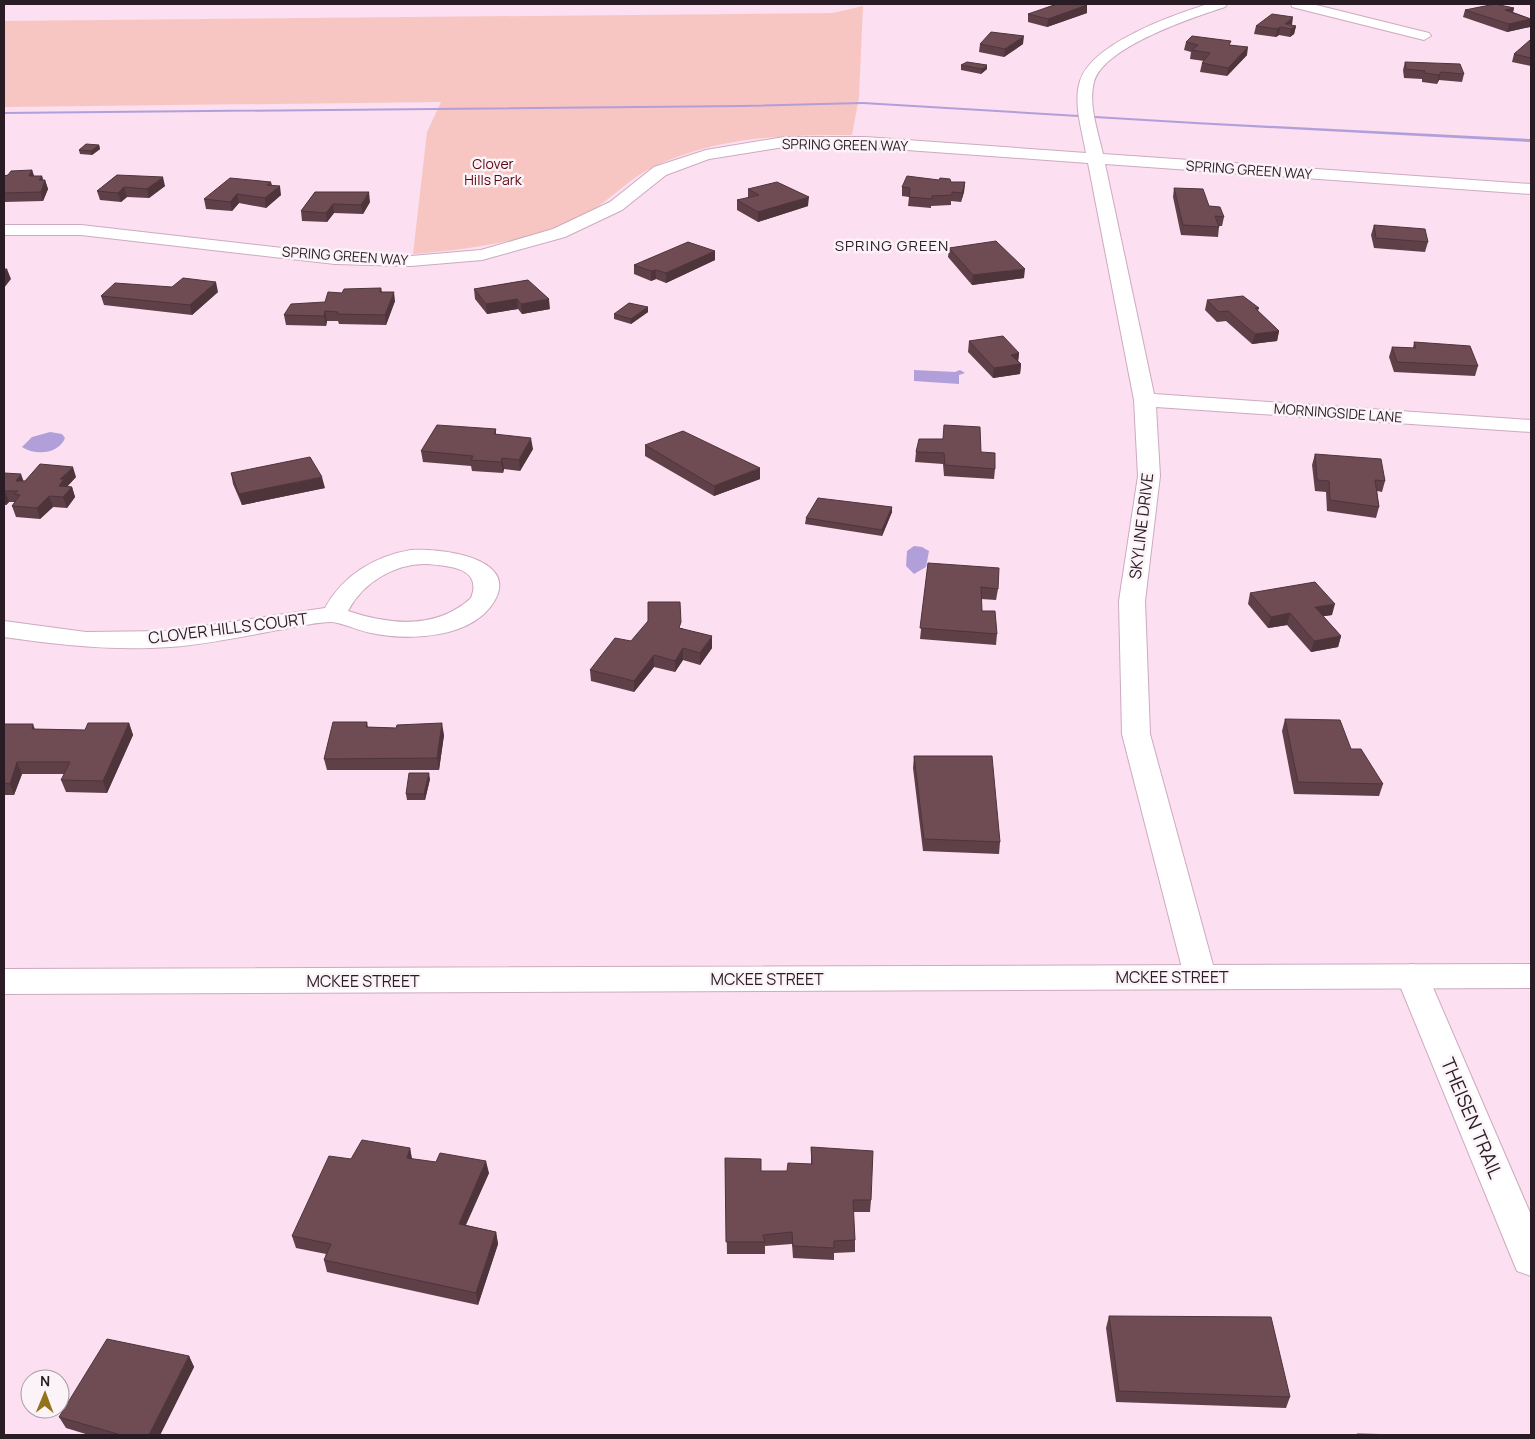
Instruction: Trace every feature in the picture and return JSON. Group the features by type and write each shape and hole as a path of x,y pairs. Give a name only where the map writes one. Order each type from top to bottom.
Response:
{"street":[{"name":"SKYLINE DRIVE","path":"1200,976 1136,734 1132,601 1149,476 1144,400 1087,116 1089,76 1108,55 1154,28 1220,4"},
{"path":"1297,4 1424,36"},
{"name":"SPRING GREEN WAY","path":"4,230 82,230 335,259 411,261 482,255 559,234 616,206 660,171 706,155 784,142 865,142 1096,160 1531,189"},
{"name":"MORNINGSIDE LANE","path":"1144,400 1531,426"},
{"path":"408,558 446,559 472,566 482,574 486,583 486,591 482,602 473,610 458,619 434,628 410,631 382,629 356,623 334,614 340,601 350,589 368,575 388,564 408,558"},
{"name":"CLOVER HILLS COURT","path":"4,629 86,640 170,639 334,614"},
{"name":"THEISEN TRAIL","path":"1412,976 1531,1260"},
{"name":"MCKEE STREET","path":"4,982 1531,976"}],"green space":[{"name":"Clover Hills Park","path":"863,6 859,97 852,135 768,138 726,143 706,148 651,168 632,180 606,201 568,222 525,237 458,249 413,254 427,132 441,102 4,107 4,21 833,13"}],"shaded area":[{"path":"914,370 955,372 960,370 965,373 959,375 959,384 914,381"},
{"path":"50,432 62,434 65,438 58,447 46,452 33,452 22,447 32,437"},
{"path":"914,546 922,547 929,551 926,567 914,574 906,566 907,551"}],"building":[{"path":"1057,4 1087,5 1048,19 1028,14"},
{"path":"1495,4 1514,8 1505,10 1531,19 1509,24 1465,10"},
{"path":"1272,14 1293,17 1285,24 1296,26 1291,29 1280,27 1277,29 1256,26"},
{"path":"991,32 1024,36 1005,49 980,44"},
{"path":"1192,36 1231,41 1229,45 1248,47 1228,68 1202,63 1210,53 1192,50 1198,45 1186,42"},
{"path":"1530,40 1531,58 1514,54"},
{"path":"967,62 987,65 982,69 961,65"},
{"path":"1405,62 1460,64 1464,74 1441,72 1439,75 1424,73 1425,71 1406,69"},
{"path":"86,144 99,145 91,151 79,150"},
{"path":"32,170 29,176 42,176 39,180 45,180 41,192 4,193 4,176 8,175 11,171"},
{"path":"117,175 163,177 147,189 124,187 118,193 97,191"},
{"path":"907,176 965,182 962,193 952,192 952,195 932,196 932,199 909,197 910,188 902,187"},
{"path":"230,178 271,182 267,185 280,186 265,198 237,194 230,202 204,199"},
{"path":"777,182 809,197 758,212 737,200 759,195 748,189"},
{"path":"1174,188 1203,189 1209,206 1220,207 1224,217 1215,216 1219,227 1183,225"},
{"path":"315,192 369,192 361,205 333,204 326,213 301,211"},
{"path":"1374,225 1425,229 1428,242 1376,238"},
{"path":"996,241 1025,269 973,275 949,248"},
{"path":"688,242 715,251 666,273 656,270 651,271 634,265"},
{"path":"183,278 216,282 190,305 101,296 115,283 172,287"},
{"path":"528,280 549,299 521,304 517,299 486,304 474,289"},
{"path":"381,288 380,292 394,292 385,315 337,314 338,312 325,311 324,316 284,315 291,304 325,302 328,292 342,293 344,289"},
{"path":"1243,296 1259,308 1255,308 1279,331 1255,334 1228,311 1219,312 1207,300"},
{"path":"629,303 648,307 631,319 614,314"},
{"path":"1003,336 1019,353 1011,355 1021,364 994,368 969,341"},
{"path":"1414,342 1470,346 1478,366 1397,362 1392,347 1416,348"},
{"path":"437,425 496,429 494,434 531,438 519,460 502,458 501,462 471,460 473,456 421,451"},
{"path":"944,425 980,427 981,452 995,453 995,469 945,465 944,453 916,452 919,439 943,439"},
{"path":"683,431 760,468 714,486 645,445"},
{"path":"1315,454 1381,459 1385,481 1375,480 1379,507 1330,500 1329,481 1317,480"},
{"path":"310,457 322,477 239,494 231,473"},
{"path":"40,464 73,467 60,479 64,479 59,486 72,487 63,497 49,496 37,508 12,506 20,495 14,494 18,491 4,492 4,473 21,474 16,481 25,481"},
{"path":"818,498 892,507 882,530 806,518"},
{"path":"928,563 999,568 998,589 981,587 982,611 995,611 997,634 920,628"},
{"path":"1315,582 1335,604 1315,607 1341,636 1314,641 1290,613 1271,617 1250,593"},
{"path":"648,602 680,602 681,622 679,628 712,636 700,653 683,648 675,661 654,655 634,681 590,670 615,638 631,641 648,621"},
{"path":"1285,719 1340,720 1351,749 1361,749 1383,784 1298,782"},
{"path":"333,722 367,722 366,727 396,728 397,725 442,723 437,758 324,759"},
{"path":"88,723 129,723 103,781 61,780 70,762 17,762 10,784 4,783 4,724 33,724 32,729 85,730"},
{"path":"914,756 992,756 1000,842 924,839"},
{"path":"409,773 429,773 424,794 406,794"},
{"path":"362,1140 410,1148 407,1158 436,1162 440,1153 486,1161 459,1224 496,1232 476,1293 324,1260 331,1244 292,1236 329,1156 351,1159"},
{"path":"811,1147 873,1151 871,1200 853,1200 855,1240 834,1241 834,1248 793,1246 792,1232 763,1235 765,1242 726,1242 725,1158 761,1159 761,1171 787,1171 788,1163 812,1164"},
{"path":"1109,1316 1271,1317 1290,1397 1119,1391"},
{"path":"107,1339 189,1356 149,1435 121,1435 66,1419 70,1419 70,1399"},
{"path":"1357,1434 1404,1435 1358,1435"}],"waterway":[{"path":"4,113 743,106 863,103 1531,141"}],"district":[{"name":"SPRING GREEN","path":"892,246"}]}
